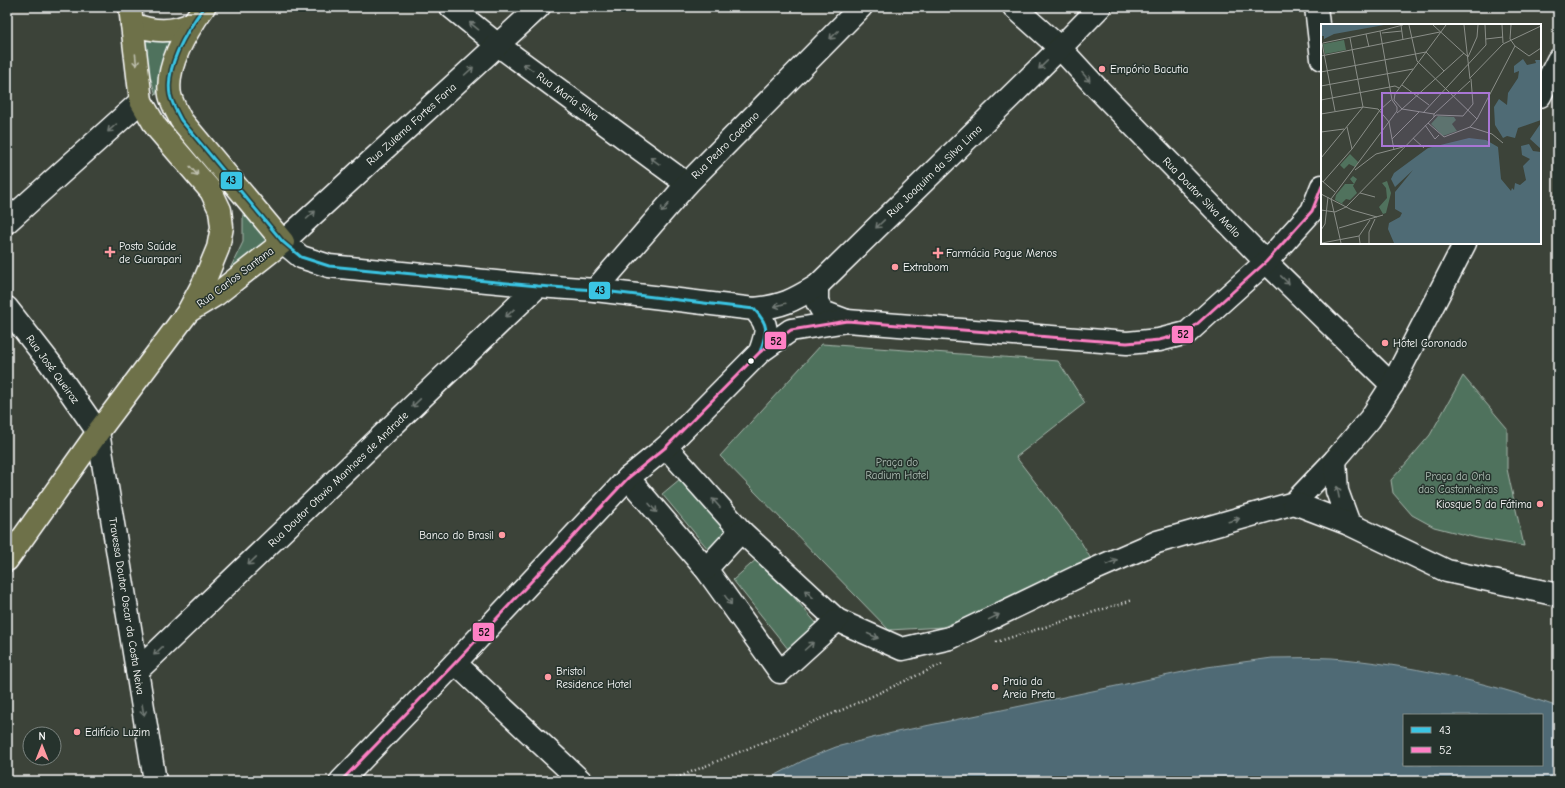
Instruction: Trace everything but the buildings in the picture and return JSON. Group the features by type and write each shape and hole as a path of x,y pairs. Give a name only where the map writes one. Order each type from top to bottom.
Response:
{"main road":[{"path":"131,15 146,29 158,31 182,28 199,15"},
{"name":"Rua Carlos Santana","path":"7,560 98,432 188,312 218,248 222,227 220,210 211,191 156,126 141,101 131,15"},
{"name":"Rua Carlos Santana","path":"188,312 217,294 283,242 181,120 170,96 169,84 174,61 199,15"}],"street":[{"name":"Rua Maria Silva","path":"451,7 498,45 687,184"},
{"name":"Rua Zulema Fortes Faria","path":"283,242 539,7"},
{"name":"Rua Pedro Caetano","path":"595,290 687,184 861,7"},
{"name":"Rua Doutor Silva Mello","path":"1014,7 1060,48 1096,88 1266,262 1392,385"},
{"name":"Rua Joaquim da Silva Lima","path":"283,242 301,257 329,266 595,290 754,309 773,307 791,302 817,286 1100,7"},
{"path":"1316,7 1321,50"},
{"path":"1541,94 1558,60"},
{"path":"7,222 141,101"},
{"path":"341,781 455,664 628,478 666,447 760,352 791,330 847,321 1126,343 1159,340 1187,333 1266,262 1312,212 1321,189"},
{"path":"666,447 741,531 837,620 902,649 950,638 1079,576 1157,542 1294,502 1335,460 1370,419 1392,385 1464,244"},
{"name":"Rua Doutor Otavio Manhaes de Andrade","path":"137,671 538,286"},
{"path":"817,286 816,302 823,312 847,321"},
{"name":"Rua José Queiroz","path":"7,308 50,363 98,432"},
{"path":"754,309 763,319 766,334 760,352"},
{"name":"Travessa Doutor Oscar da Costa Neiva","path":"98,432 155,781"},
{"path":"1335,460 1337,491 1349,524"},
{"path":"628,478 706,569 780,672 837,620"},
{"path":"1294,502 1349,524 1447,571 1558,595"},
{"path":"706,569 741,531"},
{"path":"455,664 581,781"}],"path":[{"path":"993,643 1133,600"},
{"path":"669,781 844,709 943,664"}],"green space":[{"path":"144,37 175,39 164,58 156,95 147,67"},
{"path":"243,204 271,241 222,285 243,242"},
{"name":"Praça do Radium Hotel","path":"822,344 1058,361 1085,403 1016,457 1081,542 1095,566 943,627 889,630 720,456"},
{"name":"Praça da Orla das Castanheiras","path":"1463,376 1507,428 1507,469 1524,546 1477,538 1434,527 1412,515 1393,493 1391,480 1430,435"},
{"path":"680,479 727,533 708,549 662,494"},
{"path":"759,557 817,624 788,649 733,580"}],"water":[{"path":"1272,658 1332,658 1388,665 1446,675 1504,690 1558,707 1558,781 761,781 774,776 806,759 836,747 892,733 1207,667"}],"transit line":[{"name":"43","path":"204,7 191,26 174,60 169,84 172,102 181,120 283,242 301,257 329,266 595,290 754,309 763,320 766,329 760,352"},
{"name":"52","path":"341,781 455,663 628,478 666,447 760,352 791,330 847,321 1127,343 1159,340 1187,333 1266,262 1312,211 1321,188"}],"place":[{"name":"Empório Bacutia","path":"1102,69"},
{"name":"Posto Saúde de Guarapari","path":"110,252"},
{"name":"Farmácia Pague Menos","path":"938,253"},
{"name":"Extrabom","path":"895,267"},
{"name":"Hotel Coronado","path":"1385,343"},
{"name":"Kiosque 5 da Fátima","path":"1540,504"},
{"name":"Banco do Brasil","path":"502,535"},
{"name":"Bristol Residence Hotel","path":"548,677"},
{"name":"Praia da Areia Preta","path":"995,687"},
{"name":"Edifício Luzim","path":"77,732"}]}
